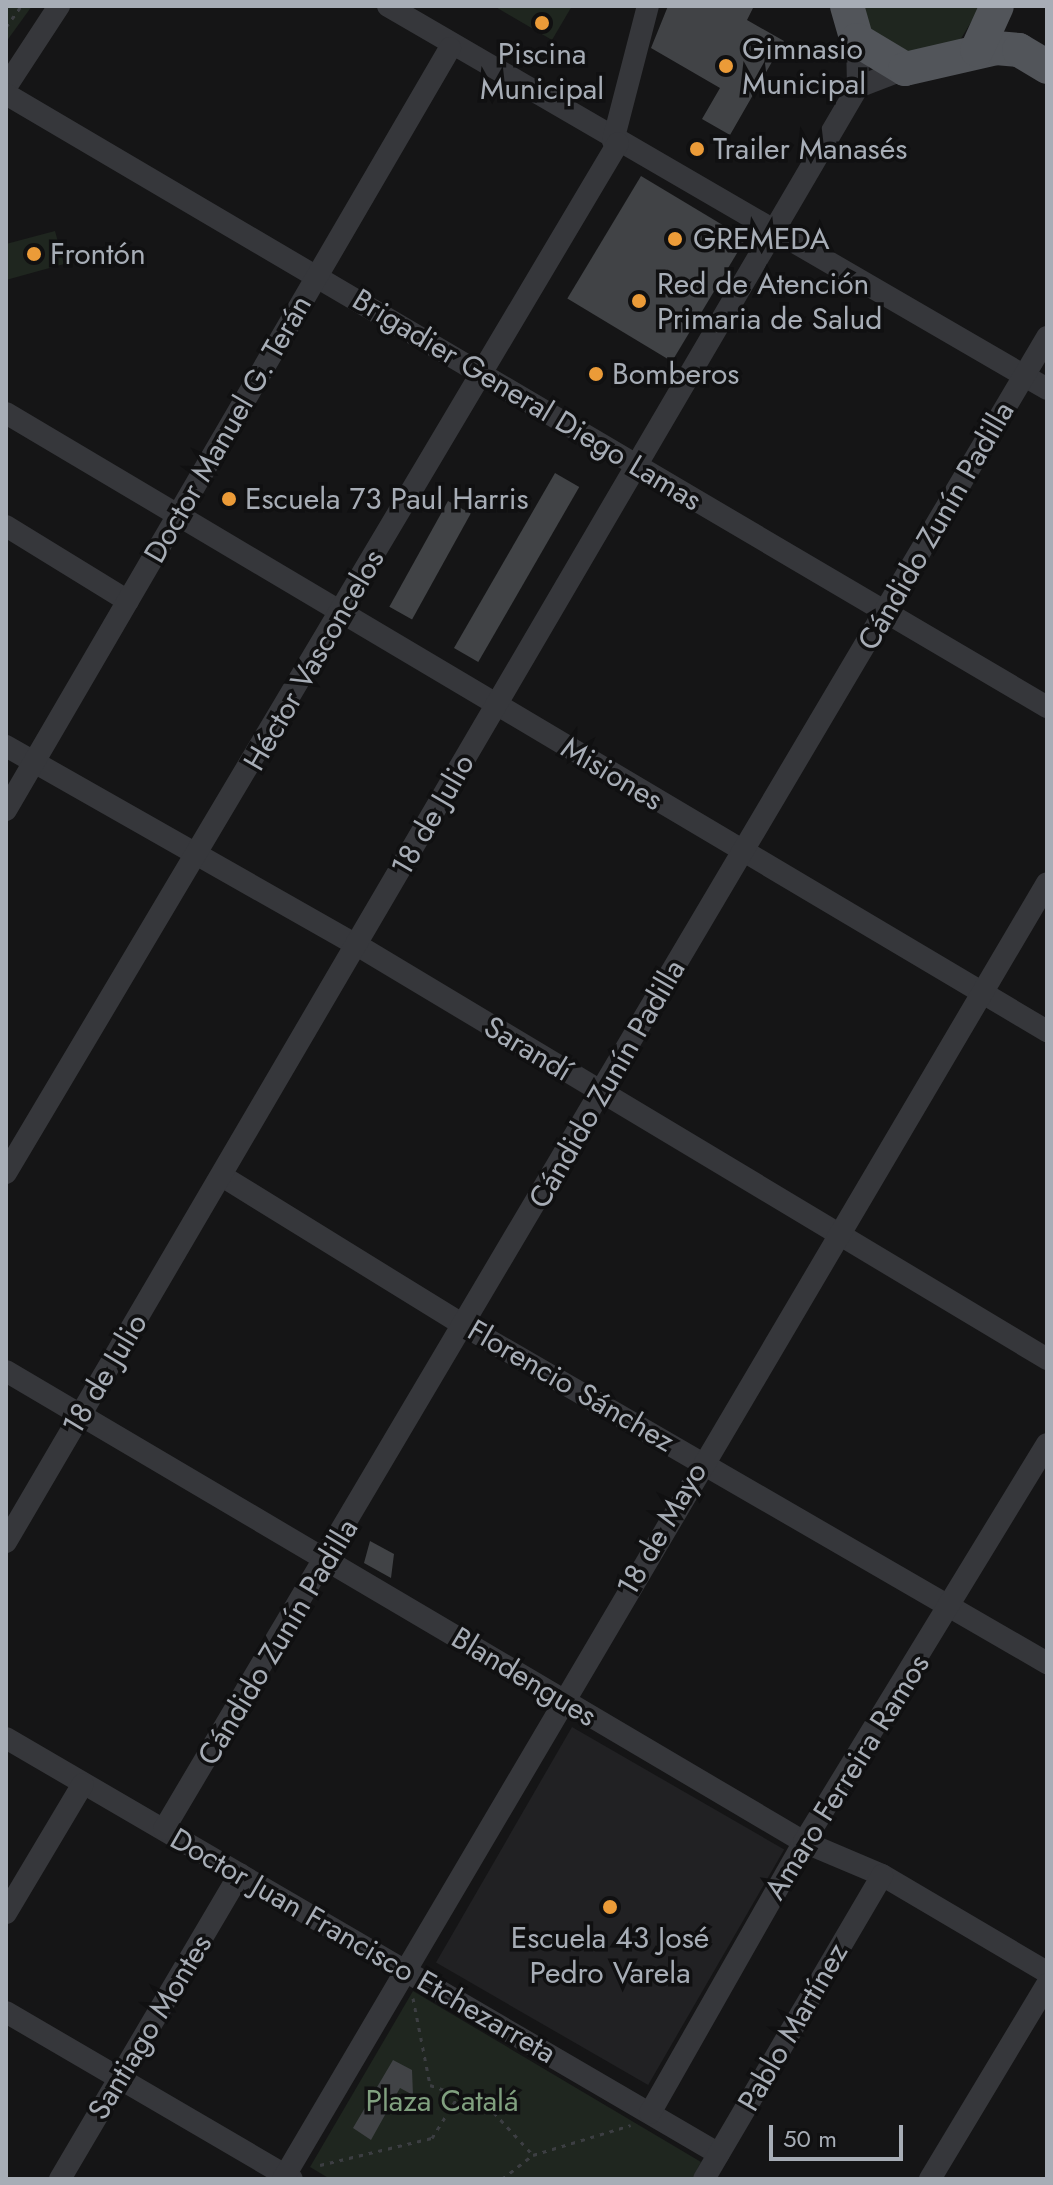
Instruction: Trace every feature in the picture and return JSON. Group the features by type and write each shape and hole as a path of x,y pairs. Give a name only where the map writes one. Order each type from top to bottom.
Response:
{"main road":[{"path":"847,6 857,40 905,69 977,50 1033,59"},
{"path":"977,50 999,6"},
{"path":"999,6 1033,59"}],"street":[{"path":"6,87 59,6"},
{"path":"388,6 450,48 776,228 1047,389"},
{"name":"Héctor Vasconcelos","path":"6,1173 200,855 616,142 648,6"},
{"path":"857,40 858,87 905,69"},
{"name":"Doctor Manuel G. Terán","path":"6,810 450,48"},
{"name":"18 de Julio","path":"6,1542 858,87"},
{"name":"Brigadier General Diego Lamas","path":"6,94 1047,707"},
{"name":"Cándido Zunín Padilla","path":"164,1829 329,1562 463,1325 604,1095 742,851 1047,337"},
{"name":"Misiones","path":"6,413 1047,1031"},
{"path":"6,526 128,601"},
{"name":"Sarandí","path":"6,746 357,945 1047,1359"},
{"name":"18 de Mayo","path":"287,2178 403,1972 702,1461 841,1236 1047,883"},
{"name":"Florencio Sánchez","path":"222,1176 463,1325 1047,1663"},
{"name":"Blandengues","path":"6,1371 79,1417 804,1842 882,1875 1047,1972"},
{"name":"Amaro Ferreira Ramos","path":"650,2113 804,1842 952,1607 1047,1444"},
{"name":"Doctor Juan Francisco Etchezarreta","path":"6,1738 719,2154"},
{"path":"6,1913 83,1784"},
{"name":"Santiago Montes","path":"60,2179 240,1874"},
{"name":"Pablo Martínez","path":"704,2179 882,1875"},
{"path":"930,2179 1047,1984"},
{"path":"6,2012 287,2178"}],"path":[{"path":"6,27 21,6"},
{"path":"413,1998 430,2085 487,2105 533,2155"},
{"path":"320,2165 432,2138 459,2095"},
{"path":"502,2179 533,2155 620,2133 650,2113"}],"shaded area":[{"name":"Escuela 43 José Pedro Varela","path":"572,1727 784,1850 648,2085 436,1963"}],"green space":[{"path":"6,6 32,6 6,42"},
{"name":"Piscina Municipal","path":"494,6 572,6 552,40"},
{"path":"854,6 981,6 957,45 907,59 861,32"},
{"name":"Frontón","path":"55,231 64,264 6,280 6,244"},
{"name":"Plaza Catalá","path":"413,1991 701,2162 692,2179 330,2179 310,2167"}],"building":[{"name":"Gimnasio Municipal","path":"668,6 754,6 747,20 784,41 730,135 702,119 720,88 651,48"},
{"path":"641,176 746,239 672,361 567,299"},
{"path":"555,473 579,487 478,662 454,648"},
{"path":"448,501 471,514 412,619 389,607"},
{"path":"370,1541 394,1554 391,1578 364,1563"},
{"path":"393,2060 412,2070 413,2095 400,2088 371,2140 353,2128"}],"place":[{"name":"Piscina Municipal","path":"542,23"},
{"name":"Gimnasio Municipal","path":"726,66"},
{"name":"Trailer Manasés","path":"697,149"},
{"name":"GREMEDA","path":"675,239"},
{"name":"Frontón","path":"34,254"},
{"name":"Red de Atención Primaria de Salud","path":"639,301"},
{"name":"Bomberos","path":"596,374"},
{"name":"Escuela 73 Paul Harris","path":"229,499"},
{"name":"Escuela 43 José Pedro Varela","path":"610,1907"}]}
